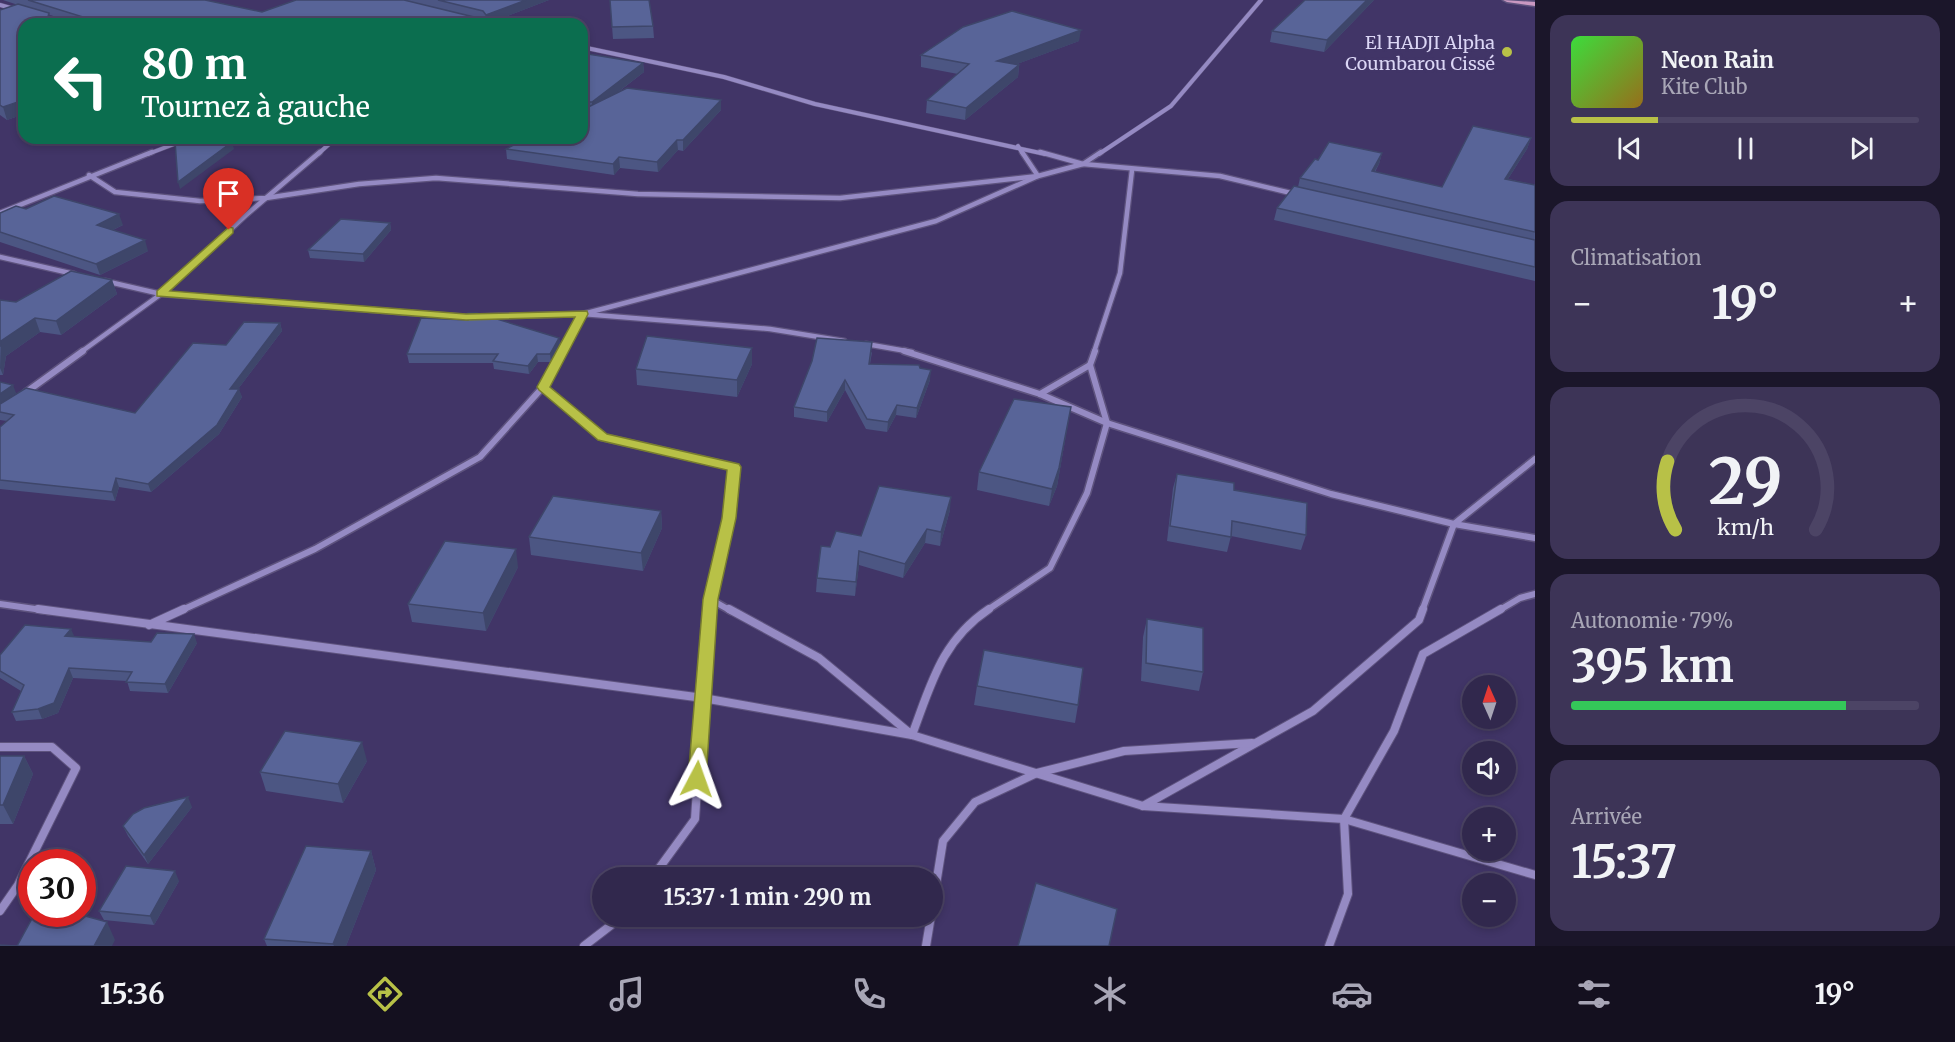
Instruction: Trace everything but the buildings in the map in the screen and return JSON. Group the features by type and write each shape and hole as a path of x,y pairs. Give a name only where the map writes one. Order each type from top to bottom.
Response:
{"main road":[{"path":"1508,0 1535,4"}],"street":[{"path":"89,175 115,192 200,201 266,198 359,184 436,178 638,194 840,198 1038,176 1083,164 1171,106 1261,0"},
{"path":"0,5 19,11"},
{"path":"588,48 724,76 815,104 1018,146 1083,164 1220,176 1301,195"},
{"path":"0,213 89,175 174,144"},
{"path":"19,398 161,294 329,144"},
{"path":"1018,146 1038,176"},
{"path":"912,735 940,660 974,619 1050,568 1087,493 1107,423 1090,365 1120,273 1132,170"},
{"path":"148,625 315,549 480,457 543,387 583,314 936,221 1038,176"},
{"path":"0,257 86,277"},
{"path":"96,279 161,294 466,317 583,314 770,329 911,352 1040,394 1107,423 1331,494 1454,524 1535,538"},
{"path":"1040,394 1090,365"},
{"path":"543,387 602,437 734,467 729,518 710,599 695,819 660,867"},
{"path":"1143,806 1313,711 1419,620 1454,524 1535,459"},
{"path":"1329,946 1348,894 1344,819 1394,731 1424,654 1520,598 1535,594"},
{"path":"710,599 819,658 912,735"},
{"path":"0,604 703,698 912,735 1143,806 1344,819 1535,875"},
{"path":"939,867 943,841 975,802 1037,773 1124,751 1256,743"},
{"path":"0,747 52,747 76,768 18,885 0,911"},
{"path":"584,946 609,927"},
{"path":"926,946 929,927"}],"place":[{"name":"El HADJI Alpha Coumbarou Cissé","path":"1507,52"}],"route":[{"path":"229,230 161,294 466,317 583,314 543,387 602,437 734,467 729,518 710,599 697,779"}]}
